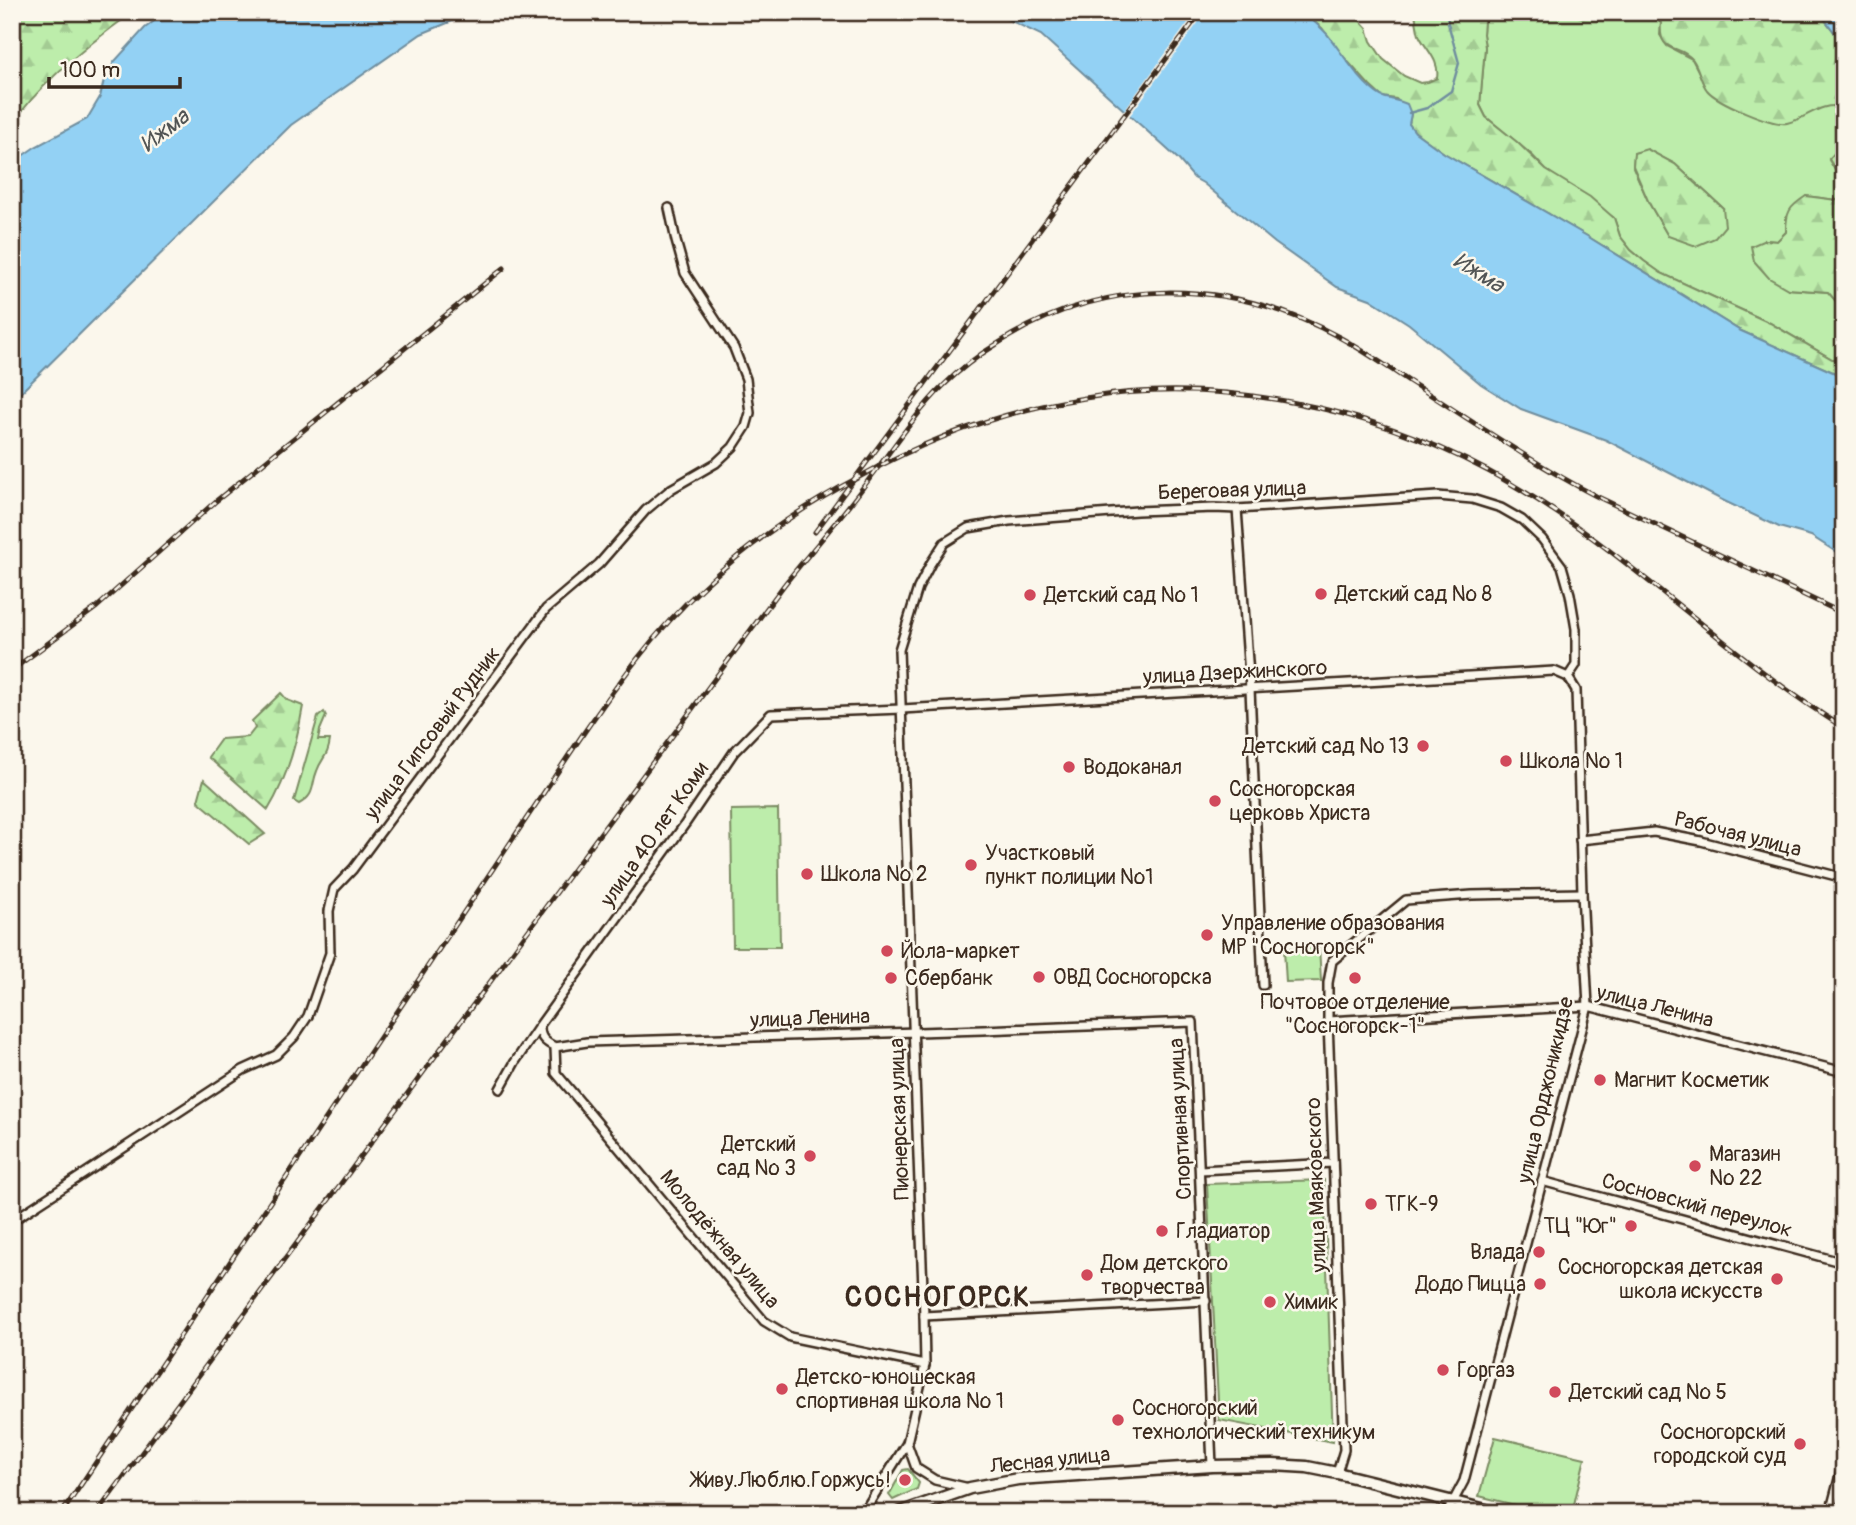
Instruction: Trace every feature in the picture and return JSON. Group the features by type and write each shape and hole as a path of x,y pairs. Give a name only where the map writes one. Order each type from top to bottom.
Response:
{"main road":[{"name":"Лесная улица","path":"899,1513 970,1488 1018,1479 1212,1466 1273,1465 1307,1467 1337,1473 1498,1513"}],"street":[{"name":"улица Гипсовый Рудник","path":"12,1222 243,1070 276,1055 294,1037 308,1016 330,953 329,911 334,889 353,869 546,609 599,564 646,510 671,489 716,463 733,447 746,427 750,413 746,379 734,348 685,273 669,208"},
{"name":"Береговая улица","path":"902,709 899,650 919,588 930,563 944,543 968,528 1009,521 1137,511 1237,509 1438,496 1472,499 1501,508 1522,520 1542,538 1562,566 1570,594 1576,629 1576,665 1569,677"},
{"path":"1237,509 1250,689 1263,985"},
{"name":"улица Дзержинского","path":"902,709 1554,671 1569,677"},
{"name":"улица Орджоникидзе","path":"1447,1513 1464,1481 1588,1006 1576,690 1569,677"},
{"name":"улица 40 лет Коми","path":"500,1089 540,1025 734,752 771,714 902,709"},
{"name":"Пионерская улица","path":"863,1513 907,1443 925,1365 902,709"},
{"name":"Рабочая улица","path":"1580,840 1654,832 1702,841 1844,878"},
{"name":"улица Маяковского","path":"1337,1473 1344,1450 1328,1021 1328,983 1332,961 1406,900 1472,895 1582,893"},
{"name":"улица Ленина","path":"1328,1021 1588,1006 1844,1072"},
{"name":"улица Ленина","path":"555,1046 587,1042 1193,1022"},
{"name":"Спортивная улица","path":"1193,1022 1212,1466"},
{"path":"540,1025 541,1037 555,1046"},
{"name":"Молодёжная улица","path":"555,1046 556,1073 764,1321 790,1336 925,1365"},
{"path":"1200,1170 1333,1163"},
{"name":"Сосновский переулок","path":"1542,1181 1844,1263"},
{"path":"924,1316 1206,1301"},
{"path":"907,1443 916,1468 935,1480 970,1488"},
{"path":"1830,1513 1844,1460"}],"green space":[{"path":"12,12 133,12 52,78 12,125"},
{"path":"1302,12 1352,12 1367,28 1371,41 1383,59 1404,76 1420,83 1437,78 1437,72 1434,60 1419,35 1415,12 1488,12 1484,21 1485,47 1480,105 1486,117 1546,170 1590,197 1614,218 1620,236 1644,261 1661,273 1770,323 1832,359 1844,357 1844,377 1739,330 1587,236 1444,153 1415,132 1409,124 1411,114 1396,99 1382,97 1370,86 1322,28"},
{"path":"1488,12 1567,12 1583,18 1607,12 1649,12 1661,23 1660,35 1667,46 1692,59 1708,90 1742,110 1774,122 1830,105 1844,107 1844,143 1829,160 1844,185 1844,201 1806,196 1786,218 1786,232 1777,241 1765,240 1788,289 1828,292 1842,308 1843,359 1832,359 1770,323 1661,273 1631,250 1620,236 1614,218 1546,170 1486,117 1480,105 1485,47 1484,21","holes":["1647,150 1675,164 1723,208 1668,236 1633,167 1634,153"]},
{"path":"1649,12 1812,12 1825,20 1844,45 1844,107 1827,107 1802,118 1780,123 1733,107 1707,90 1693,60 1666,44 1661,33 1661,23"},
{"path":"1844,143 1844,185 1829,159"},
{"path":"1647,149 1675,164 1723,208 1725,226 1715,238 1696,246 1668,236 1649,203 1633,166 1634,153"},
{"path":"1806,196 1844,201 1844,338 1841,325 1842,308 1828,292 1788,289 1769,278 1754,261 1751,246 1765,240 1777,241 1786,232 1790,211"},
{"path":"281,693 287,700 303,706 290,760 281,786 268,810 208,757 221,739 248,737 255,728 252,721"},
{"path":"324,712 326,716 318,740 330,740 329,746 317,771 311,793 299,804 294,801 318,717"},
{"path":"204,779 265,834 249,844 198,801"},
{"path":"778,809 780,947 733,947 731,810"},
{"path":"1319,946 1321,981 1286,982 1284,949"},
{"name":"Химик","path":"1324,1180 1333,1442 1219,1420 1207,1184"},
{"path":"1495,1437 1585,1458 1572,1513 1547,1513 1479,1496"},
{"path":"908,1469 919,1483 917,1489 893,1500 889,1495 903,1470"}],"water":[{"name":"Ижма","path":"166,12 474,12 421,34 291,125 12,401 12,163 35,147 87,119 100,97 104,80 114,62 145,28"},
{"name":"Ижма","path":"992,12 1302,12 1327,34 1374,91 1383,97 1407,104 1411,114 1409,124 1415,132 1444,153 1587,236 1739,330 1844,377 1844,557 1811,536 1779,527 1606,440 1521,409 1481,384 1409,324 1370,299 1337,287 1275,243 1194,178 1178,159 1041,35"},
{"path":"1812,12 1844,12 1844,45 1825,20"}],"pier":[{"path":"1196,12 1206,12 1128,118 1122,113"}],"waterway":[{"path":"1409,113 1427,108 1451,91 1459,63 1447,12"}],"railway":[{"path":"815,532 1201,12"},
{"path":"12,670 97,607 216,501 504,268"},
{"path":"97,1513 784,585 912,422 943,386 968,363 1038,321 1080,305 1123,296 1167,292 1210,295 1254,303 1297,317 1358,348 1504,442 1596,496 1844,614"},
{"path":"62,1513 581,737 638,658 685,604 759,540 819,500 914,449 969,427 1026,410 1085,398 1136,392 1188,391 1240,395 1292,402 1343,414 1442,449 1488,471 1535,499 1581,529 1754,665 1844,728"}],"place":[{"name":"Детский сад № 8","path":"1321,594"},
{"name":"Детский сад № 1","path":"1030,595"},
{"name":"Детский сад № 13","path":"1423,746"},
{"name":"Школа № 1","path":"1506,761"},
{"name":"Водоканал","path":"1069,767"},
{"name":"Сосногорская церковь Христа","path":"1215,801"},
{"name":"Участковый пункт полиции №1","path":"971,865"},
{"name":"Школа № 2","path":"807,874"},
{"name":"Управление образования МР \"Сосногорск\"","path":"1207,935"},
{"name":"Йола-маркет","path":"887,951"},
{"name":"ОВД Сосногорска","path":"1039,977"},
{"name":"Сбербанк","path":"891,978"},
{"name":"Почтовое отделение \"Сосногорск-1\"","path":"1355,978"},
{"name":"Магнит Косметик","path":"1600,1080"},
{"name":"Детский сад № 3","path":"810,1156"},
{"name":"Магазин № 22","path":"1695,1166"},
{"name":"ТГК-9","path":"1371,1204"},
{"name":"ТЦ \"Юг\"","path":"1631,1226"},
{"name":"Гладиатор","path":"1162,1231"},
{"name":"Влада","path":"1539,1252"},
{"name":"Дом детского творчества","path":"1087,1275"},
{"name":"Сосногорская детская школа искусств","path":"1777,1279"},
{"name":"Додо Пицца","path":"1540,1284"},
{"name":"Химик","path":"1270,1302"},
{"name":"Горгаз","path":"1443,1370"},
{"name":"Детско-юношеская спортивная школа № 1","path":"782,1389"},
{"name":"Детский сад № 5","path":"1555,1392"},
{"name":"Сосногорский технологический техникум","path":"1118,1420"},
{"name":"Сосногорский городской суд","path":"1800,1444"},
{"name":"Живу.Люблю.Горжусь!","path":"905,1480"}],"district":[{"name":"СОСНОГОРСК","path":"938,1296"}]}
